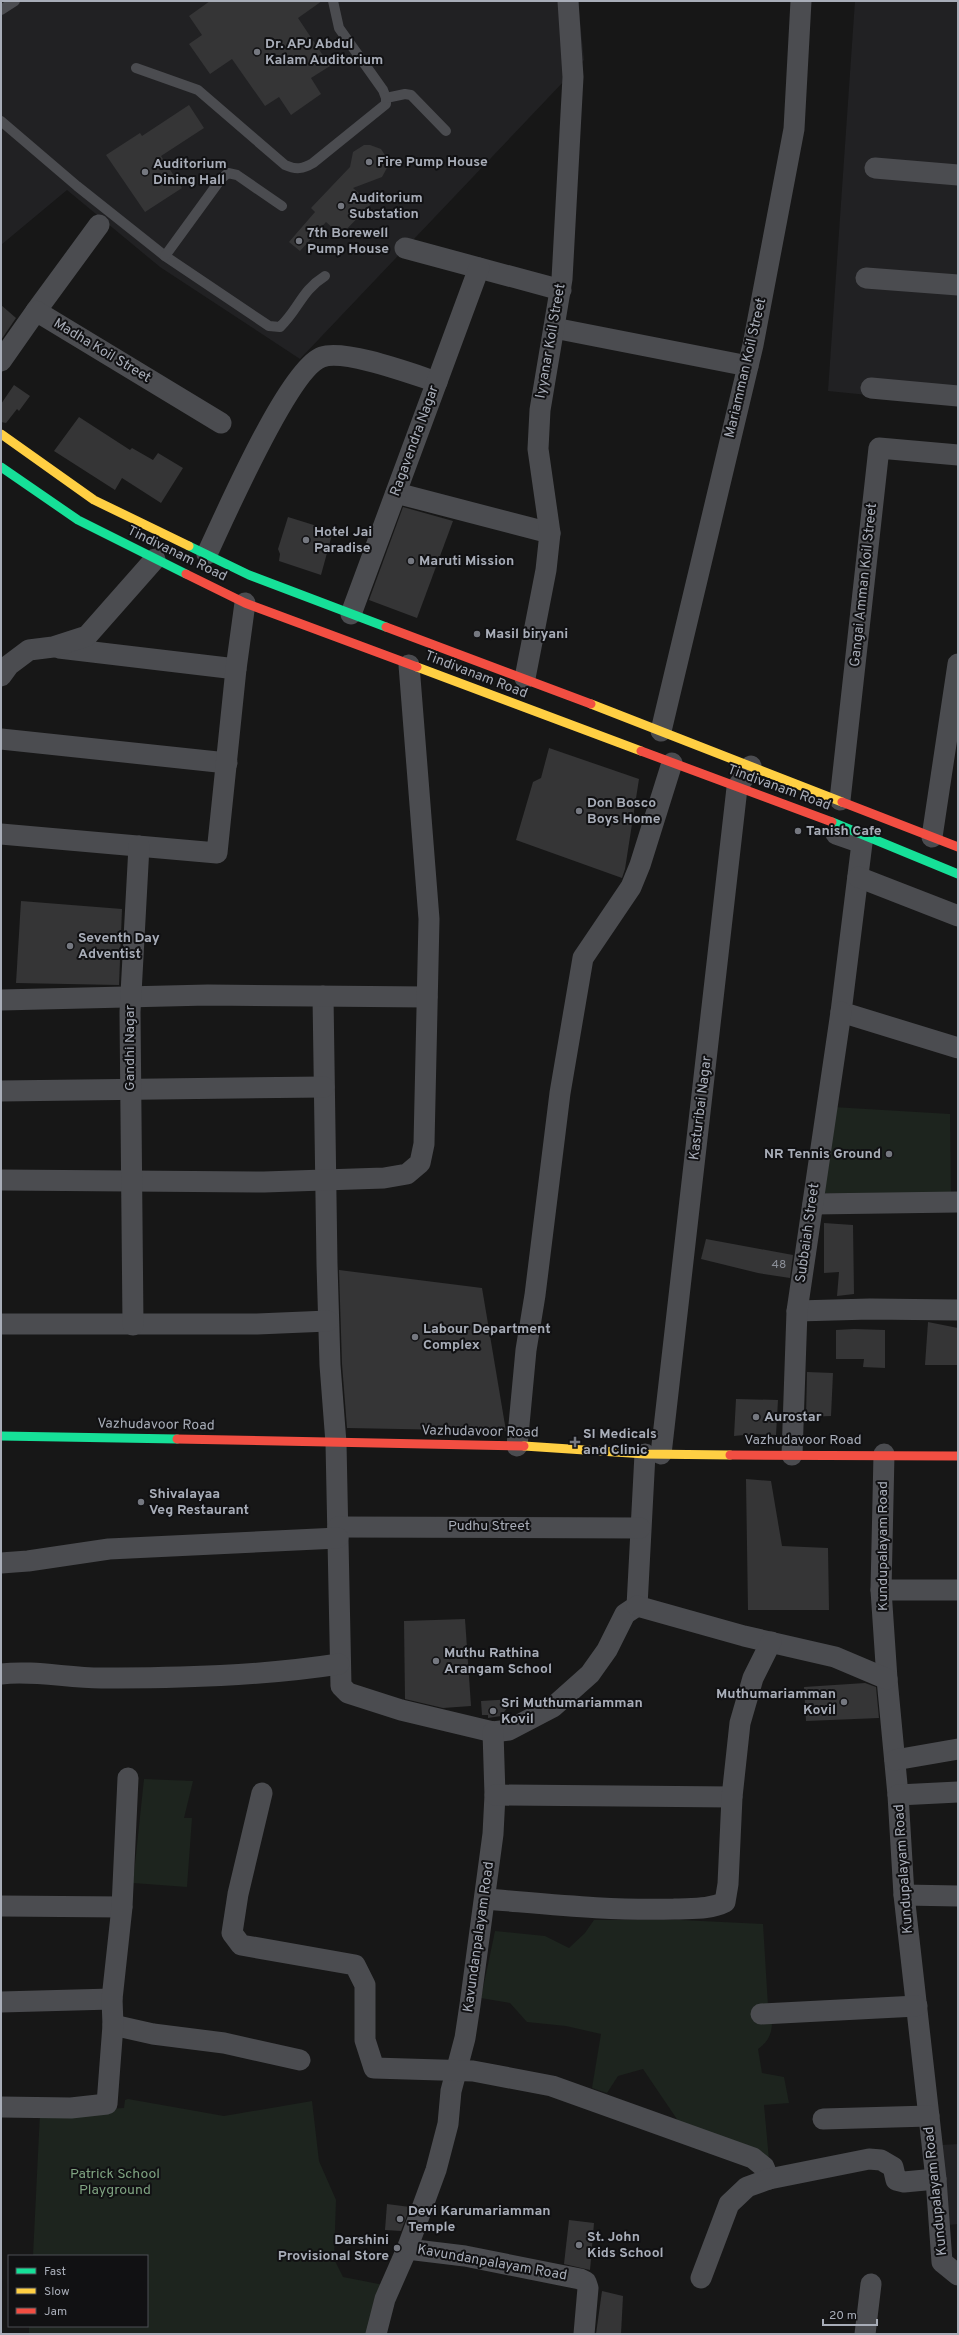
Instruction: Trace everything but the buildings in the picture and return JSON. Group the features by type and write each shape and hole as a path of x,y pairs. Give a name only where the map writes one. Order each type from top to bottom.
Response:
{"main road":[{"path":"1,434 94,500 249,575 524,678 958,847"},
{"name":"Tindivanam Road","path":"1,467 78,520 245,603 672,763 737,792 863,834 958,874"},
{"name":"Vazhudavoor Road","path":"1,1436 517,1446 653,1454 884,1454 958,1456"}],"street":[{"name":"Iyyanar Koil Street","path":"524,678 546,570 550,533 538,449 540,410 561,290 573,77 568,1"},
{"name":"Mariamman Koil Street","path":"661,731 748,366 794,129 801,1"},
{"path":"875,168 958,175"},
{"path":"1,361 100,225"},
{"path":"405,248 561,290"},
{"name":"Ragavendra Nagar","path":"351,614 478,268"},
{"path":"866,278 958,285"},
{"name":"Madha Koil Street","path":"36,311 221,423"},
{"path":"554,328 748,366"},
{"path":"207,554 272,420 297,381 310,366 321,357 332,355 371,362 437,382"},
{"path":"871,388 958,396"},
{"name":"Gangai Amman Koil Street","path":"840,800 879,448 958,455"},
{"path":"396,493 550,533"},
{"path":"1,676 9,665 29,650 53,647 87,636 155,559"},
{"path":"1,834 216,853 227,763 236,669 245,603"},
{"path":"53,647 236,669"},
{"path":"932,837 958,664"},
{"path":"1,1180 264,1182 384,1178 407,1174 420,1163 424,1144 429,918 409,665"},
{"path":"1,739 227,763"},
{"path":"517,1446 526,1350 535,1295 560,1093 583,958 592,941 631,887 640,865 672,763"},
{"name":"Kasturibai Nagar","path":"653,1454 737,792 751,766"},
{"name":"Subbaiah Street","path":"737,792 862,843 842,1012 797,1311 792,1455"},
{"path":"139,846 130,997 427,997"},
{"path":"858,877 958,916"},
{"path":"323,996 328,1320 336,1443 339,1664 341,1686 348,1693 401,1710 493,1732 509,1730 553,1707 590,1674 607,1650 625,1614 637,1606 771,1642 835,1657 887,1679"},
{"name":"Gandhi Nagar","path":"1,1000 130,997 133,1325"},
{"path":"842,1012 958,1048"},
{"path":"1,1091 324,1087"},
{"path":"812,1204 958,1202"},
{"path":"797,1311 870,1309 958,1310"},
{"path":"1,1324 257,1324 328,1320"},
{"path":"637,1606 640,1528 653,1454"},
{"name":"Kundupalayam Road","path":"884,1454 882,1590 887,1679 898,1795 904,1895 936,2179 942,2262 958,2275"},
{"name":"Pudhu Street","path":"1,1563 28,1561 131,1547 247,1544 338,1532 640,1528"},
{"path":"882,1590 958,1590"},
{"path":"486,1899 590,1908 660,1909 716,1907 724,1902 728,1884 732,1797 740,1723 753,1678 771,1642"},
{"path":"1,1674 24,1671 99,1678 175,1676 268,1673 339,1664"},
{"name":"Kavundanpalayam Road","path":"493,1732 495,1795 486,1899 470,2005 451,2091 448,2124 436,2170 407,2249 465,2256 580,2279 586,2282 588,2288 584,2334"},
{"path":"895,1760 958,1749"},
{"path":"1,2107 71,2108 107,2104 113,2025 112,1999 122,1907 128,1778"},
{"path":"898,1795 958,1792"},
{"path":"262,1793 238,1894 232,1933 241,1945 270,1952 355,1965 365,1985 365,2040 374,2068 473,2071 552,2086 753,2158 764,2167 769,2179"},
{"path":"495,1795 732,1797"},
{"path":"904,1895 958,1896"},
{"path":"1,1906 122,1907"},
{"path":"1,2002 112,1999"},
{"path":"761,2014 917,2006"},
{"path":"113,2025 153,2034 224,2043 300,2060"},
{"path":"823,2119 928,2116"},
{"path":"701,2278 729,2204 747,2187 769,2179 869,2159 881,2160 892,2167 896,2180 904,2182 936,2179"},
{"path":"376,2334 385,2299 407,2249"},
{"path":"865,2334 871,2284"}],"lane":[{"path":"1,10 15,1"},
{"path":"136,68 198,90 285,165 294,169 304,168 313,164 382,109 386,104 386,98 383,90 339,28 333,1"},
{"path":"386,98 405,94 411,95 446,131"},
{"path":"1,121 77,186 165,256 225,298 269,326 275,328 280,327 287,320 312,284 324,276"},
{"path":"165,256 221,179 228,173 236,175 282,206"}],"shaded area":[{"path":"1,1 578,1 584,60 300,359 160,267 67,190 1,245"},
{"path":"855,1 958,1 958,404 828,391"},
{"path":"958,2144 958,2224 948,2225 942,2145"}],"green space":[{"name":"NR Tennis Ground","path":"833,1107 950,1114 951,1196 823,1193"},
{"path":"144,1779 193,1781 184,1818 192,1818 187,1887 133,1883"},
{"path":"594,1920 681,1920 763,1924 768,2006 754,2006 754,2017 772,2022 769,2037 758,2049 762,2073 784,2077 789,2103 764,2105 769,2160 685,2131 643,2069 618,2076 607,2093 592,2088 601,2034 566,2026 527,2022 510,2003 481,1998 495,1931 545,1936 569,1948 585,1933"},
{"name":"Patrick School Playground","path":"128,2099 224,2116 312,2101 319,2161 336,2200 334,2259 343,2277 384,2285 369,2334 29,2334 29,2327 148,2327 148,2255 33,2255 40,2113 124,2108 125,2100"}],"traffic: fast":[{"path":"1,467 78,520 186,574"},
{"path":"189,546 249,575 386,627"},
{"path":"832,822 958,874"},
{"path":"1,1436 177,1439"}],"traffic: slow":[{"path":"1,434 94,500 189,546"},
{"path":"417,667 641,751"},
{"path":"591,704 842,802"},
{"path":"524,1446 645,1454 730,1455"}],"traffic: jam":[{"path":"186,574 245,603 417,667"},
{"path":"386,627 591,704"},
{"path":"641,751 832,822"},
{"path":"842,802 958,847"},
{"path":"177,1439 524,1446"},
{"path":"730,1455 958,1456"}],"place":[{"name":"Dr. APJ Abdul Kalam Auditorium","path":"257,52"},
{"name":"Fire Pump House","path":"369,162"},
{"name":"Auditorium Dining Hall","path":"145,172"},
{"name":"Auditorium Substation","path":"341,206"},
{"name":"7th Borewell Pump House","path":"299,241"},
{"name":"Hotel Jai Paradise","path":"306,540"},
{"name":"Maruti Mission","path":"411,561"},
{"name":"Masil biryani","path":"477,634"},
{"name":"Don Bosco Boys Home","path":"579,811"},
{"name":"Tanish Cafe","path":"798,831"},
{"name":"Seventh Day Adventist","path":"70,946"},
{"name":"NR Tennis Ground","path":"889,1154"},
{"name":"Labour Department Complex","path":"415,1337"},
{"name":"Aurostar","path":"756,1417"},
{"name":"SI Medicals and Clinic","path":"575,1442"},
{"name":"Shivalayaa Veg Restaurant","path":"141,1502"},
{"name":"Muthu Rathina Arangam School","path":"436,1661"},
{"name":"Muthumariamman Kovil","path":"844,1702"},
{"name":"Sri Muthumariamman Kovil","path":"493,1711"},
{"name":"Devi Karumariamman Temple","path":"400,2219"},
{"name":"St. John Kids School","path":"579,2245"},
{"name":"Darshini Provisional Store","path":"397,2248"}]}
